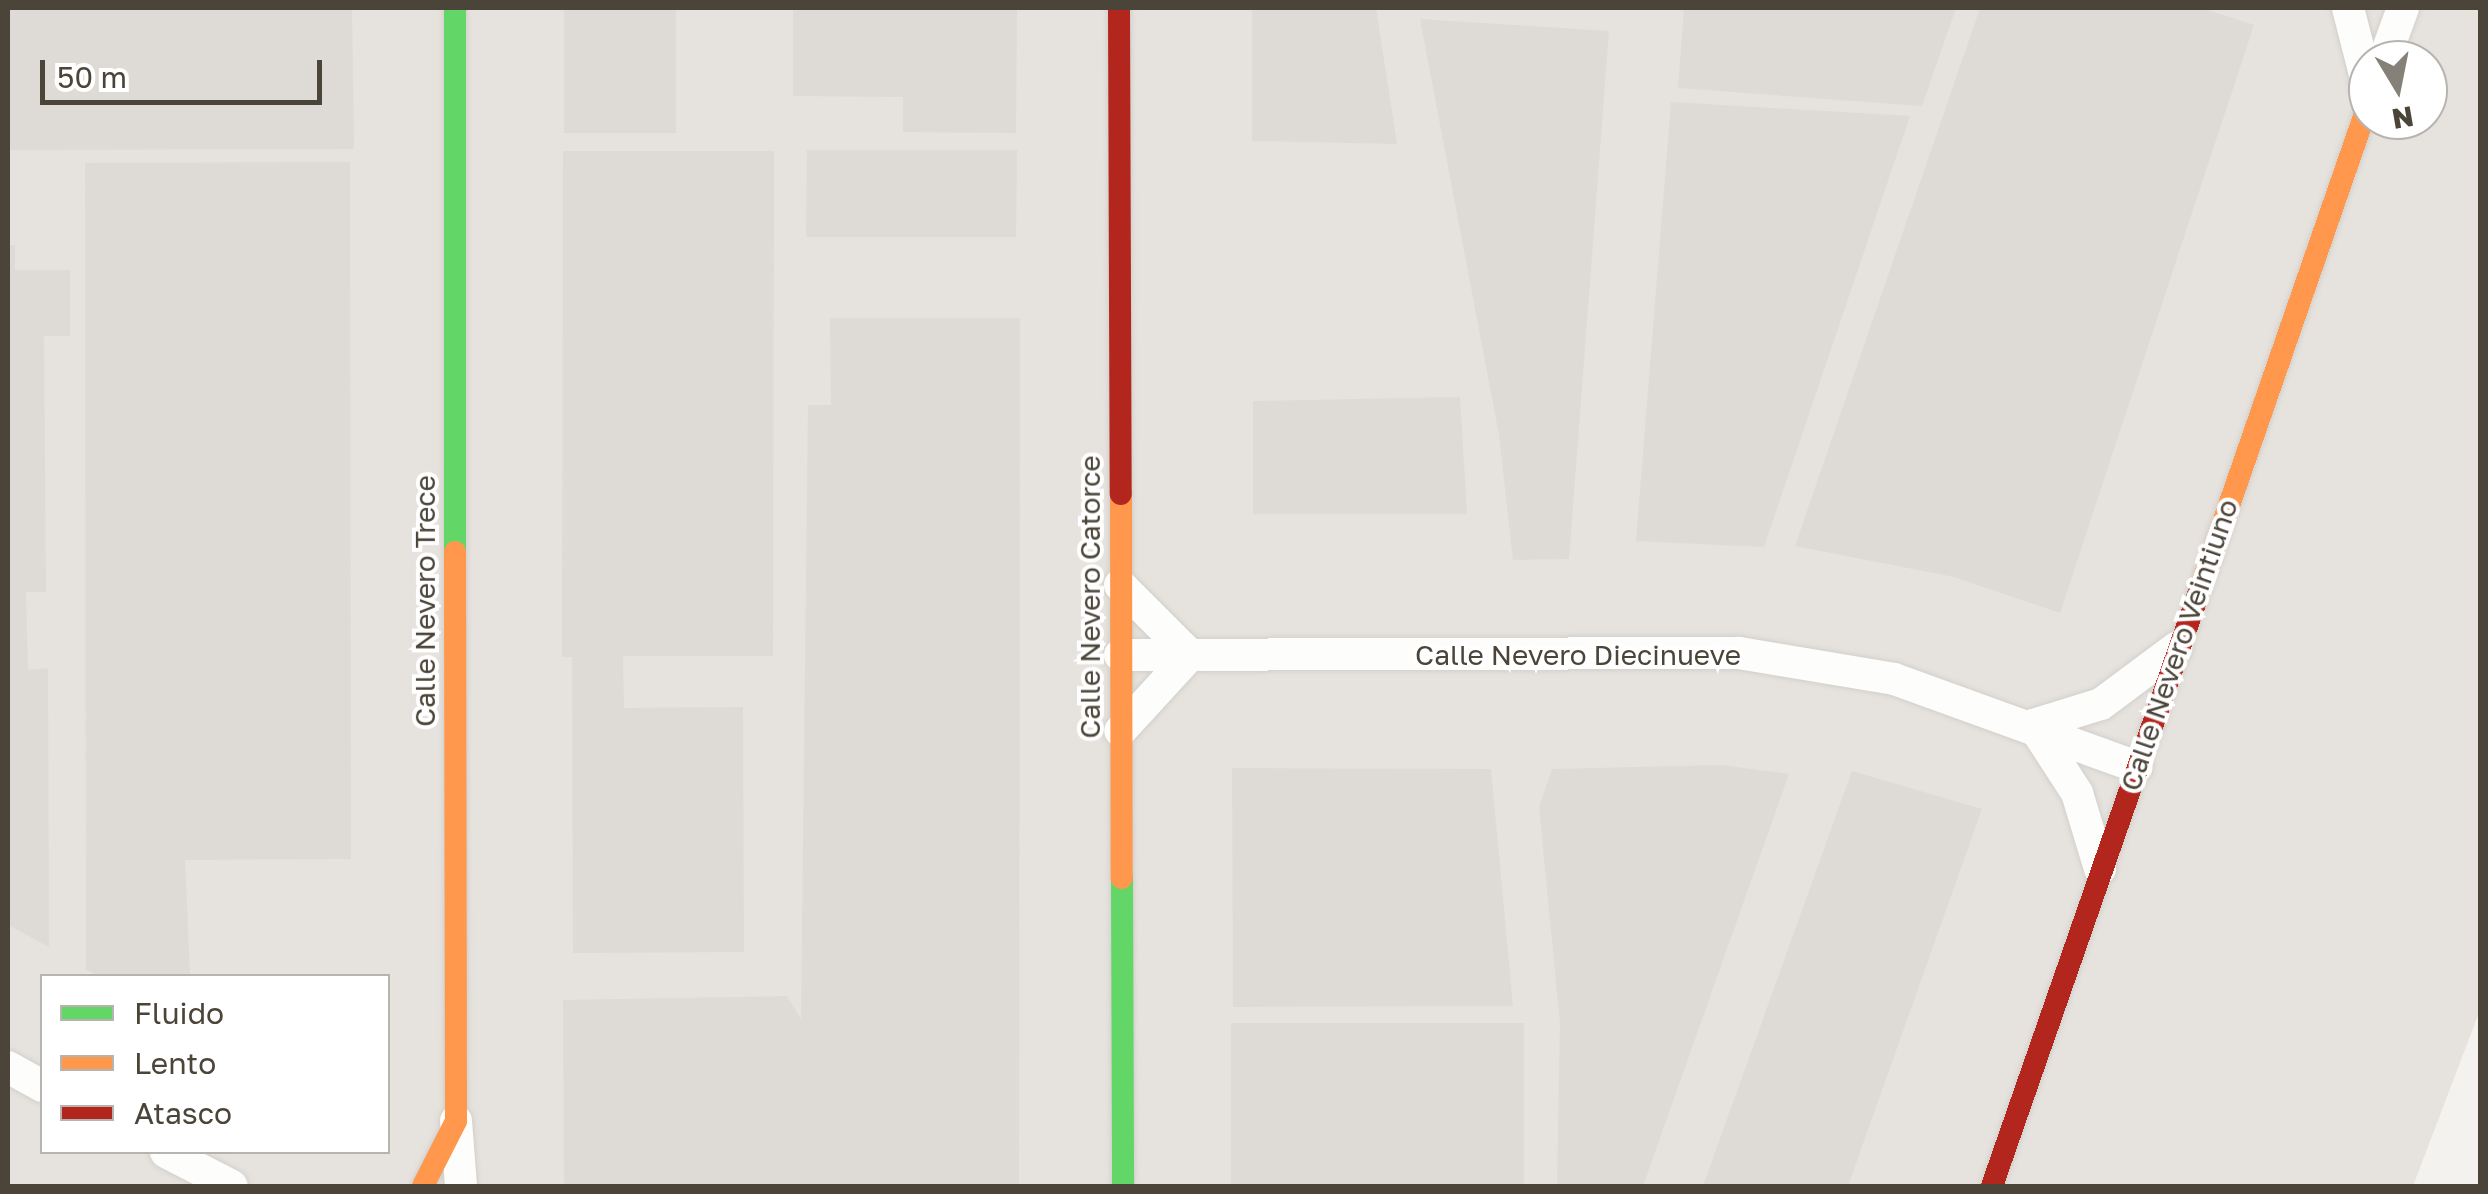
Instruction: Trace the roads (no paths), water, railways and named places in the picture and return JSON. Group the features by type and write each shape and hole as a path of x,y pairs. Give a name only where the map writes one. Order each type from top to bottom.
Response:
{"street":[{"name":"Calle Nevero Trece","path":"431,1172 456,1121 455,8"},
{"name":"Calle Nevero Catorce","path":"1118,8 1123,1186"},
{"path":"2348,8 2356,40"},
{"path":"2391,40 2403,8"},
{"name":"Calle Nevero Veintiuno","path":"1992,1186 2356,140"},
{"path":"1120,586 1190,655 1120,732"},
{"path":"2102,876 2077,792 2033,725 2101,704 2176,648"},
{"name":"Calle Nevero Diecinueve","path":"1120,655 1739,653 1894,679 2033,725 2137,767"},
{"path":"8,1068 40,1085"},
{"path":"456,1121 461,1186"},
{"path":"170,1154 232,1186"},
{"path":"404,1186 431,1172"}]}
